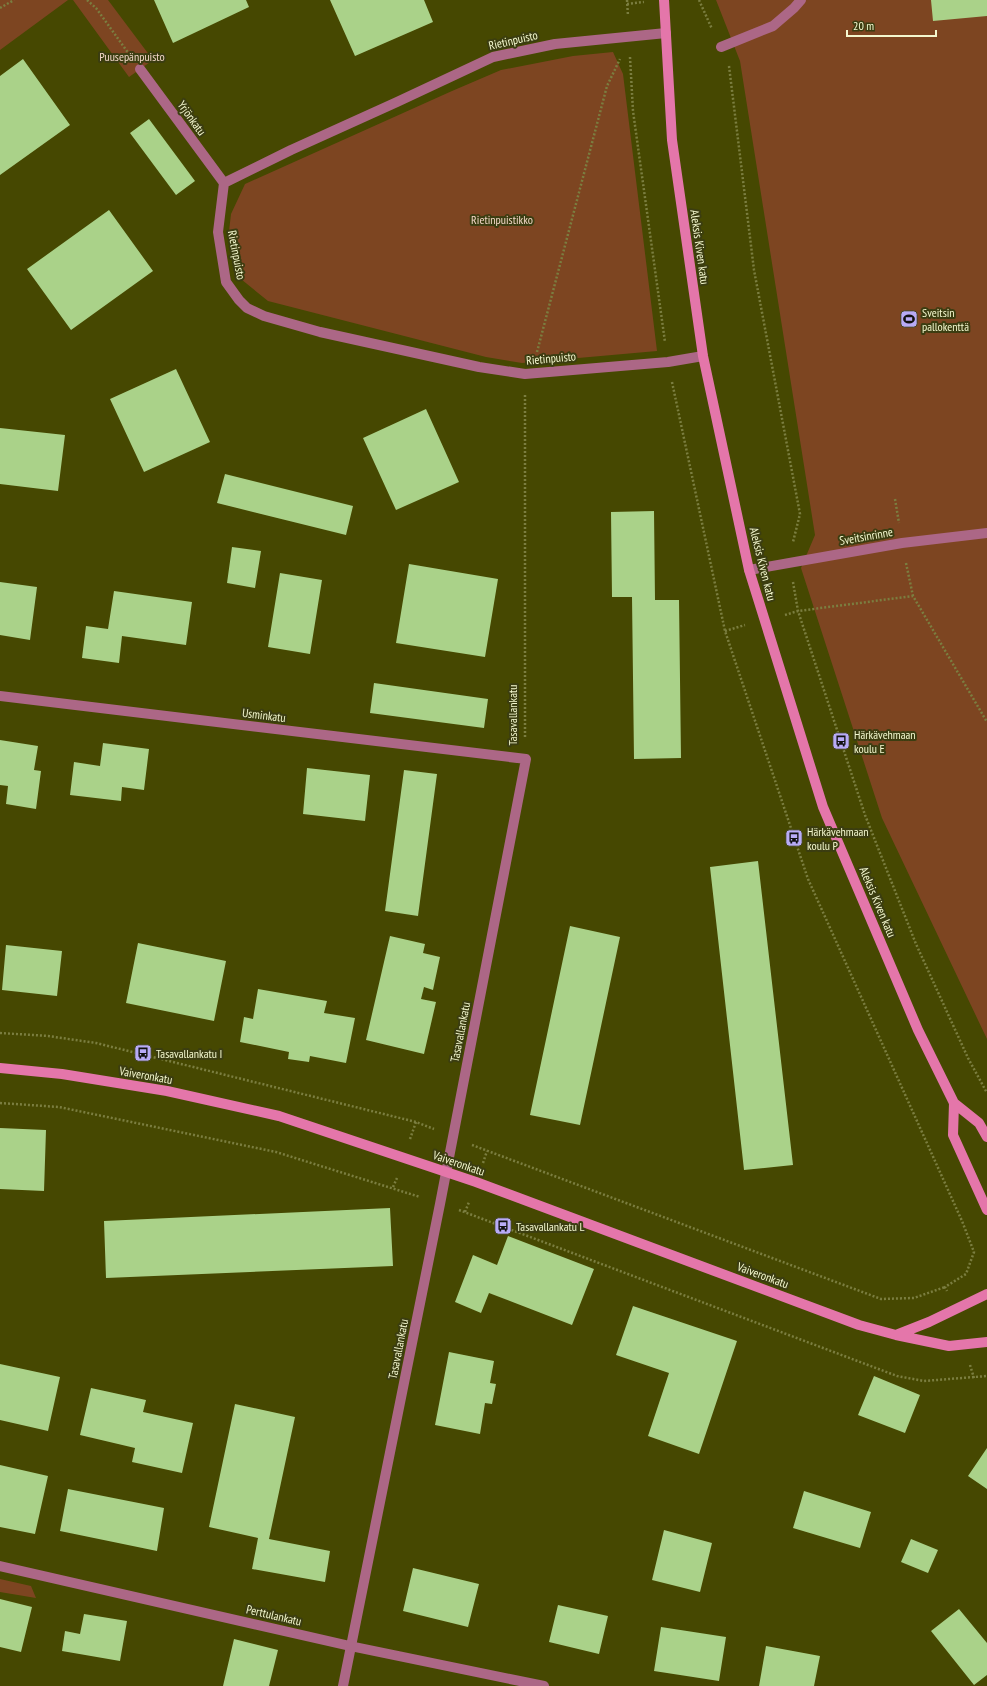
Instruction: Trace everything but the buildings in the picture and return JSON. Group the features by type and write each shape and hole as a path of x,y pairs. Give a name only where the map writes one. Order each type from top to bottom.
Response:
{"street":[{"name":"Aleksis Kiven katu","path":"664,0 672,140 703,356 749,570 824,807 918,1030 954,1103 979,1123 987,1136"},
{"path":"721,47 773,26 801,0"},
{"name":"Rietinpuisto","path":"666,33 556,44 493,57 291,150 224,183 218,232 226,282 238,300 247,308 264,316 320,332 479,367 525,374 668,362 703,356"},
{"name":"Yrjönkatu","path":"140,69 224,183"},
{"name":"Sveitsinrinne","path":"749,570 902,544 987,533"},
{"name":"Usminkatu","path":"0,696 526,759"},
{"name":"Tasavallankatu","path":"343,1686 440,1204 526,759"},
{"name":"Vaiveronkatu","path":"0,1068 62,1074 137,1086 279,1116 446,1172 859,1325 896,1335 949,1346 987,1342"},
{"name":"Aleksis Kiven katu","path":"954,1103 953,1135 987,1210"},
{"path":"896,1335 929,1322 987,1294"},
{"name":"Perttulankatu","path":"0,1566 350,1646 544,1686"}],"path":[{"path":"0,8 14,0"},
{"path":"87,0 96,8 140,69"},
{"path":"525,374 535,361 607,86 630,37"},
{"name":"Tasavallankatu","path":"525,374 526,759"},
{"path":"798,611 913,596 987,722"},
{"path":"0,1033 48,1036 96,1042 416,1122 881,1299 914,1298 945,1287"},
{"path":"0,1103 59,1107 276,1152 393,1188 510,1229 897,1376 924,1381 987,1376"}],"green space":[{"path":"0,0 68,0 0,50"},
{"name":"Puusepänpuisto","path":"73,0 108,0 153,60 129,77"},
{"path":"716,0 987,0 987,1039 882,818 801,568 815,535 740,61"},
{"name":"Rietinpuistikko","path":"613,52 623,74 657,351 522,363 486,357 268,301 236,275 228,240 231,214 245,184 501,70 573,56"},
{"path":"0,1579 31,1586 36,1598 0,1592"}],"place":[{"name":"Sveitsin pallokenttä","path":"909,319"},
{"name":"Härkävehmaan koulu E","path":"841,741"},
{"name":"Härkävehmaan koulu P","path":"794,838"},
{"name":"Tasavallankatu I","path":"143,1053"},
{"name":"Tasavallankatu L","path":"503,1226"}]}
